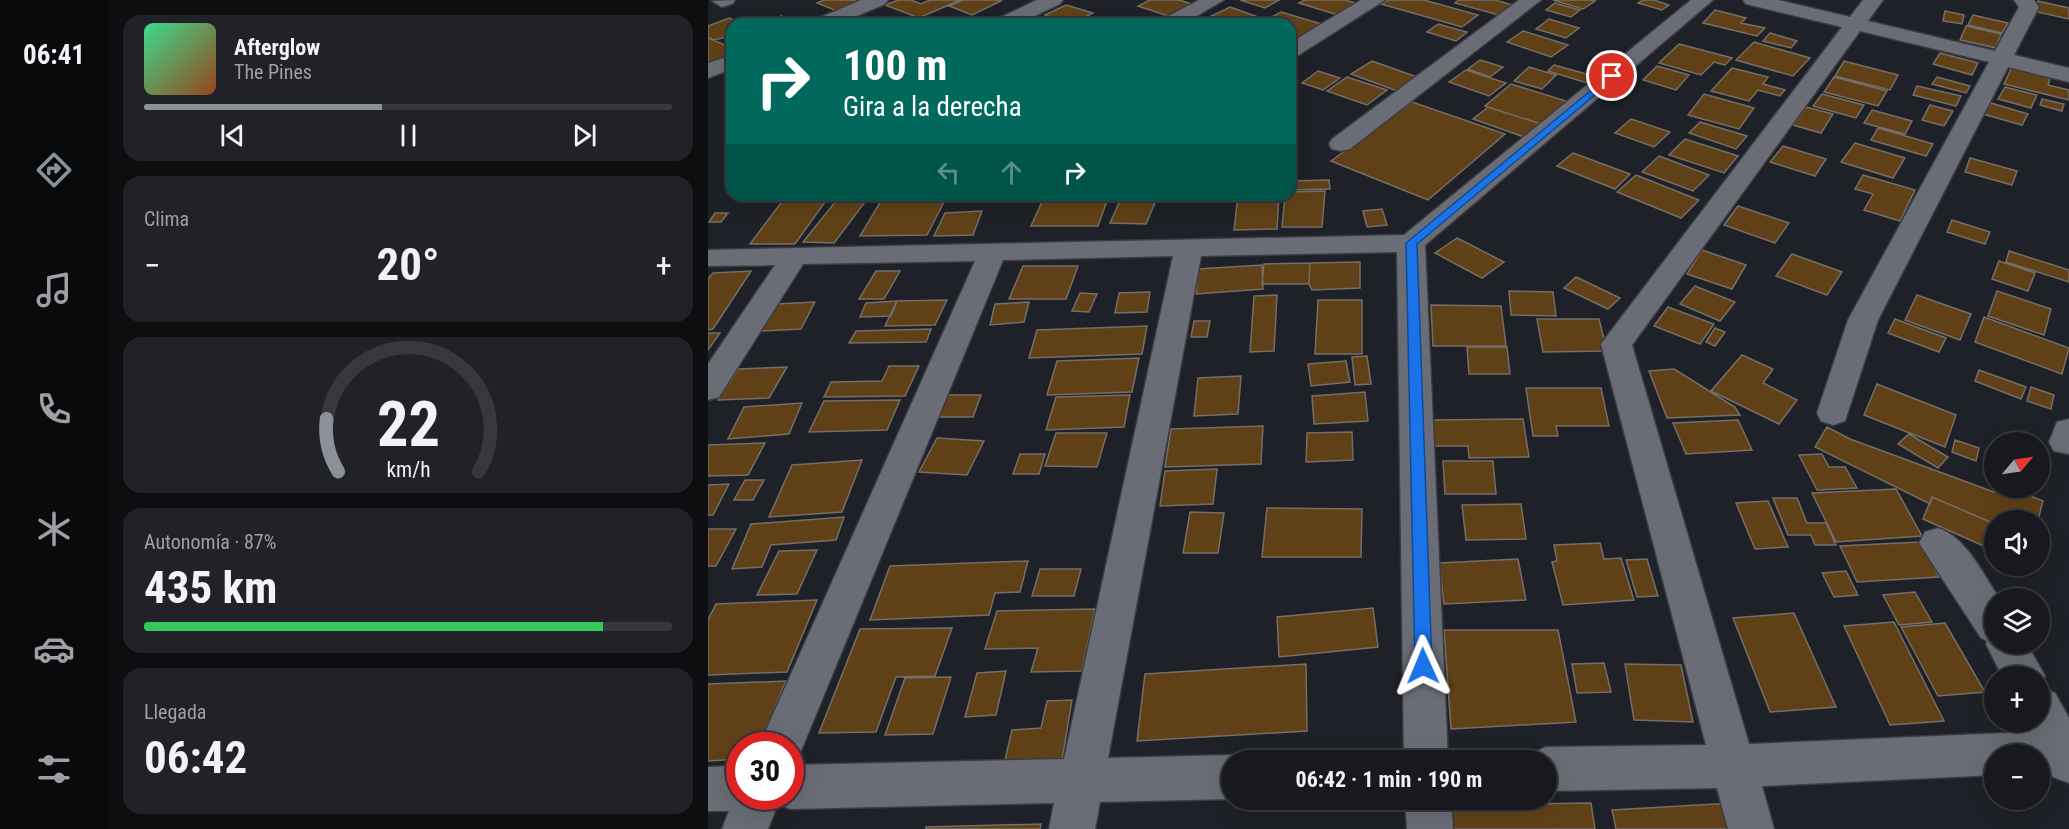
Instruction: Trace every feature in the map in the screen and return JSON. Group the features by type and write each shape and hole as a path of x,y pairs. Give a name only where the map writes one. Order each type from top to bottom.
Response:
{"street":[{"path":"835,18 878,0"},
{"path":"1015,18 1053,0"},
{"path":"1180,18 1214,0"},
{"path":"1296,48 1375,0"},
{"path":"1341,144 1531,0"},
{"path":"708,258 992,254 1411,243 1703,0"},
{"path":"1753,0 1863,12 2001,59 2069,75"},
{"path":"1833,413 1863,320 2029,7 2024,0"},
{"path":"1751,829 1616,344 1863,12"},
{"path":"708,71 726,64"},
{"path":"1411,243 1426,750"},
{"path":"1072,829 1188,249"},
{"path":"787,732 992,254"},
{"path":"708,389 794,257"},
{"path":"1938,543 1959,569 1984,609"},
{"path":"1557,769 2067,755 2050,725"},
{"path":"804,787 1221,777"},
{"path":"708,789 726,788"},
{"path":"745,829 753,810"},
{"path":"1429,810 1430,829"}],"building":[{"path":"824,0 864,0 837,11 817,3"},
{"path":"898,0 911,0 921,4 930,0 960,0 919,18 885,5"},
{"path":"963,0 1001,1 972,15 949,6"},
{"path":"1150,0 1179,0 1192,4 1168,16 1138,6"},
{"path":"1240,0 1279,0 1265,8"},
{"path":"1305,0 1345,0 1359,4 1341,16 1299,3"},
{"path":"1388,0 1424,0 1478,15 1462,27 1381,4"},
{"path":"1459,0 1495,0 1516,6 1502,16 1455,3"},
{"path":"1553,0 1591,0 1595,1 1583,9"},
{"path":"1643,0 1654,0 1669,5 1662,10 1638,3"},
{"path":"2038,1 2069,8 2069,19 2033,11"},
{"path":"1555,3 1580,10 1571,17 1546,10"},
{"path":"1066,5 1093,13 1083,18 1054,18 1045,15"},
{"path":"1230,7 1261,18 1207,18"},
{"path":"1715,10 1746,18 1741,23 1765,28 1757,36 1703,23"},
{"path":"1945,11 1964,15 1962,24 1943,21"},
{"path":"1281,12 1325,25 1304,39 1296,36 1296,18 1270,18"},
{"path":"1973,15 2008,23 2002,33 1968,25"},
{"path":"726,19 726,37 714,40 708,37 708,26"},
{"path":"1549,19 1579,28 1566,38 1536,29"},
{"path":"1438,24 1467,32 1456,41 1427,32"},
{"path":"1966,26 2001,34 1996,48 1960,40"},
{"path":"1523,31 1568,45 1551,57 1507,42"},
{"path":"1770,33 1797,41 1791,48 1763,41"},
{"path":"708,38 726,46 726,59 708,66"},
{"path":"1754,42 1810,58 1793,76 1736,60"},
{"path":"1679,44 1732,58 1725,65 1714,62 1701,75 1659,63"},
{"path":"1940,53 1978,63 1972,75 1933,64"},
{"path":"1480,60 1503,67 1490,77 1468,69"},
{"path":"1372,61 1417,77 1397,91 1351,74"},
{"path":"1844,61 1898,75 1890,90 1835,76"},
{"path":"1554,65 1597,77 1590,84 1548,71"},
{"path":"1657,66 1689,75 1676,90 1643,80"},
{"path":"1529,67 1556,75 1542,89 1514,81"},
{"path":"2012,67 2051,76 2048,85 2069,90 2069,100 2004,84"},
{"path":"1732,68 1768,77 1763,84 1785,90 1780,96 1758,90 1749,101 1711,91"},
{"path":"1466,70 1506,83 1489,96 1449,82"},
{"path":"1318,71 1340,78 1323,90 1302,83"},
{"path":"1347,77 1387,90 1367,105 1327,91"},
{"path":"1834,77 1887,91 1878,106 1824,92"},
{"path":"1937,77 1970,86 1966,93 1932,84"},
{"path":"1511,84 1566,101 1541,124 1485,106"},
{"path":"1917,86 1961,96 1956,106 1913,95"},
{"path":"2005,87 2037,95 2031,108 1998,99"},
{"path":"1704,94 1754,108 1739,129 1688,115"},
{"path":"1822,94 1864,105 1856,118 1813,106"},
{"path":"2042,99 2064,104 2062,111 2040,105"},
{"path":"1412,102 1505,134 1428,200 1331,161"},
{"path":"1991,103 2028,114 2022,125 1983,114"},
{"path":"1930,105 1953,111 1944,126 1922,120"},
{"path":"1488,107 1541,124 1527,138 1473,119"},
{"path":"1806,107 1833,114 1821,133 1793,125"},
{"path":"1872,110 1912,121 1905,134 1864,123"},
{"path":"1631,119 1670,132 1654,147 1615,133"},
{"path":"1700,122 1747,136 1736,149 1689,133"},
{"path":"1878,128 1933,144 1926,156 1871,140"},
{"path":"1685,139 1738,156 1724,173 1669,155"},
{"path":"1855,143 1905,158 1893,178 1841,162"},
{"path":"1783,146 1826,159 1815,176 1770,162"},
{"path":"1573,153 1630,174 1615,189 1557,166"},
{"path":"1659,156 1709,175 1693,191 1642,172"},
{"path":"1970,158 2017,171 2012,185 1965,172"},
{"path":"1636,175 1699,200 1681,218 1617,192"},
{"path":"1863,175 1915,190 1900,221 1864,210 1873,194 1855,189"},
{"path":"1329,180 1330,189 1296,190 1296,181"},
{"path":"1325,191 1322,227 1282,227 1284,201 1296,201 1296,192"},
{"path":"782,201 826,201 795,244 750,244"},
{"path":"836,201 865,202 834,243 803,242"},
{"path":"881,201 944,201 927,235 860,236"},
{"path":"1042,201 1107,201 1098,226 1031,226"},
{"path":"1120,201 1156,201 1146,224 1110,223"},
{"path":"1237,201 1279,201 1277,229 1234,230"},
{"path":"1738,206 1789,223 1775,243 1724,225"},
{"path":"1382,209 1387,225 1367,227 1363,211"},
{"path":"982,211 973,235 934,236 945,213"},
{"path":"715,213 728,213 721,222 709,222"},
{"path":"1952,220 1990,232 1985,244 1947,232"},
{"path":"1457,238 1504,262 1482,278 1435,253"},
{"path":"1702,250 1746,265 1732,289 1687,274"},
{"path":"2009,251 2069,270 2069,282 2006,262"},
{"path":"1792,254 1842,272 1827,295 1776,276"},
{"path":"1999,261 2035,273 2028,291 1992,279"},
{"path":"1360,262 1360,288 1312,290 1309,284 1310,263"},
{"path":"1310,263 1309,284 1262,284 1264,264"},
{"path":"1262,265 1263,289 1196,294 1198,269"},
{"path":"1023,266 1078,266 1066,299 1009,299"},
{"path":"751,271 713,329 708,330 708,279 713,273"},
{"path":"876,271 900,271 884,299 859,299"},
{"path":"1576,277 1620,298 1608,309 1564,288"},
{"path":"1695,286 1735,302 1720,321 1680,304"},
{"path":"1509,291 1553,292 1556,316 1511,315"},
{"path":"1997,291 2051,309 2044,335 1988,316"},
{"path":"1150,292 1147,312 1115,313 1119,293"},
{"path":"1080,293 1097,294 1089,312 1072,311"},
{"path":"1277,295 1274,351 1250,352 1254,296"},
{"path":"1917,295 1971,314 1960,340 1905,320"},
{"path":"947,300 935,325 885,326 897,301"},
{"path":"1318,300 1362,300 1362,354 1315,354"},
{"path":"897,301 891,316 860,317 866,303"},
{"path":"815,302 801,329 761,331 776,304"},
{"path":"1029,302 1024,322 990,325 995,304"},
{"path":"1431,305 1501,306 1506,346 1433,346"},
{"path":"1668,307 1714,324 1700,344 1654,326"},
{"path":"1984,317 2069,348 2062,374 1975,342"},
{"path":"1537,319 1599,319 1607,351 1543,352"},
{"path":"1895,319 1946,338 1939,352 1888,333"},
{"path":"1194,321 1210,321 1207,337 1191,337"},
{"path":"1147,326 1142,354 1029,358 1037,330"},
{"path":"1715,328 1725,332 1715,346 1706,342"},
{"path":"931,329 926,342 849,343 856,331"},
{"path":"708,333 720,333 708,350"},
{"path":"1467,347 1507,347 1510,374 1469,374"},
{"path":"1742,355 1773,369 1763,383 1797,400 1779,424 1711,391"},
{"path":"1367,356 1371,384 1355,385 1352,357"},
{"path":"1139,358 1132,392 1047,395 1057,361"},
{"path":"1346,361 1350,382 1311,386 1308,364"},
{"path":"889,366 919,366 905,396 824,397 831,382 882,381"},
{"path":"787,367 769,398 718,400 738,369"},
{"path":"1674,369 1735,407 1740,415 1667,418 1649,371"},
{"path":"1979,370 2026,387 2021,399 1975,381"},
{"path":"1241,376 1238,414 1194,416 1198,378"},
{"path":"1877,384 1956,415 1945,447 1864,415"},
{"path":"2031,387 2054,395 2051,409 2027,401"},
{"path":"1526,388 1601,388 1609,426 1556,426 1558,436 1533,436"},
{"path":"1365,392 1368,421 1314,424 1312,396"},
{"path":"946,395 981,395 973,417 937,417"},
{"path":"1130,395 1124,427 1046,430 1056,397"},
{"path":"900,400 887,430 809,432 824,401"},
{"path":"802,403 789,434 728,439 744,407"},
{"path":"1523,419 1529,457 1469,458 1468,446 1431,446 1429,420"},
{"path":"1738,420 1752,450 1686,454 1673,423"},
{"path":"1263,426 1261,464 1165,467 1171,429"},
{"path":"1827,427 1850,439 1984,488 1984,498 2035,498 2043,501 2041,510 1984,510 1984,519 1932,497 1930,504 1815,447"},
{"path":"1352,432 1353,460 1306,462 1307,433"},
{"path":"1056,433 1107,433 1097,467 1045,466"},
{"path":"1909,434 1948,457 1938,468 1898,444"},
{"path":"937,438 984,441 967,475 919,472"},
{"path":"1955,440 1979,448 1976,461 1952,452"},
{"path":"765,443 748,475 708,476 708,445"},
{"path":"1020,454 1045,454 1039,474 1013,474"},
{"path":"1822,454 1829,467 1845,467 1857,488 1817,490 1799,455"},
{"path":"862,460 842,512 769,517 792,465"},
{"path":"1443,461 1493,461 1496,494 1445,494"},
{"path":"1217,469 1213,504 1160,506 1165,471"},
{"path":"745,480 764,480 753,500 734,500"},
{"path":"729,484 713,515 708,515 708,485"},
{"path":"1896,489 1922,536 1836,542 1812,493"},
{"path":"1932,497 1984,519 1984,546 1923,519"},
{"path":"1773,498 1797,498 1807,523 1826,523 1836,545 1815,545 1811,535 1788,535"},
{"path":"1768,501 1788,547 1755,549 1736,503"},
{"path":"1521,504 1526,539 1466,540 1462,505"},
{"path":"1267,508 1362,509 1361,557 1262,557"},
{"path":"1190,512 1224,513 1218,553 1183,553"},
{"path":"844,517 836,540 771,545 762,567 732,569 751,524"},
{"path":"708,529 736,529 716,566 708,566"},
{"path":"1920,542 1939,577 1857,582 1840,546"},
{"path":"1600,543 1604,559 1621,558 1634,600 1563,605 1552,562 1557,561 1554,545"},
{"path":"817,550 797,594 757,595 779,551"},
{"path":"1518,559 1526,600 1444,604 1439,563"},
{"path":"1647,559 1658,596 1637,597 1626,560"},
{"path":"1028,561 1020,592 995,593 989,615 870,620 890,566"},
{"path":"1040,569 1081,569 1074,596 1032,596"},
{"path":"1846,571 1858,595 1834,597 1822,573"},
{"path":"1915,592 1932,622 1899,625 1883,595"},
{"path":"817,600 787,672 708,675 708,620 716,604"},
{"path":"1373,608 1378,647 1279,657 1277,617"},
{"path":"1095,609 1082,671 1031,672 1038,648 985,649 997,611"},
{"path":"1794,613 1836,707 1770,712 1733,618"},
{"path":"1894,622 1944,721 1890,725 1844,626"},
{"path":"1945,623 1984,692 1938,696 1901,627"},
{"path":"952,628 935,676 896,677 876,732 819,733 860,629"},
{"path":"1444,630 1558,630 1576,722 1451,729"},
{"path":"1604,663 1611,692 1577,693 1572,664"},
{"path":"1306,664 1307,731 1137,741 1145,674"},
{"path":"1625,664 1681,665 1693,722 1634,720"},
{"path":"1006,671 996,715 965,717 977,673"},
{"path":"951,677 933,734 885,735 905,678"},
{"path":"786,681 765,732 726,732 726,760 708,761 708,684"},
{"path":"1072,700 1062,760 1004,764 1012,730 1041,728 1047,701"},
{"path":"1557,803 1591,803 1595,829 1452,829 1450,810 1557,810"},
{"path":"1733,803 1741,829 1616,829 1612,810"},
{"path":"1041,824 1040,829 926,829 926,827"}],"route":[{"path":"1423,666 1411,243 1612,76"}]}
